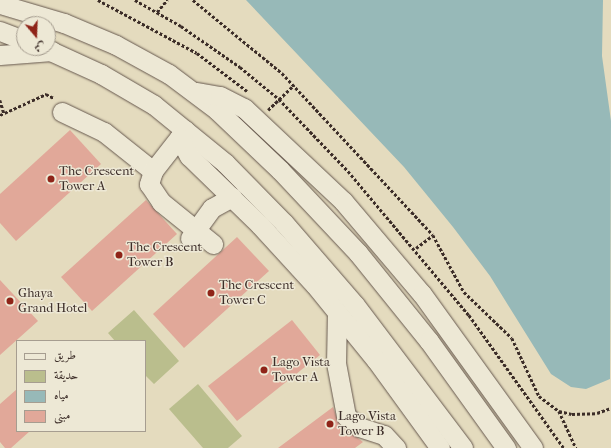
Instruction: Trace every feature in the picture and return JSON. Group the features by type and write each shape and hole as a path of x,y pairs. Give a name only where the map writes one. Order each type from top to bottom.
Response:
{"street":[{"path":"33,0 89,32 143,59 194,92 245,136 320,211 429,341 506,448"},
{"path":"0,4 89,32"},
{"path":"0,31 16,37"},
{"path":"0,55 16,53"},
{"path":"56,54 125,88 182,133 284,223 389,363 463,448"},
{"path":"194,92 220,96 244,108 285,143 370,231 447,327 525,445"},
{"path":"62,112 111,136 153,171"},
{"path":"182,133 153,171 151,190 193,234 213,244"},
{"path":"182,133 189,156 288,254 337,312 389,363 440,448"},
{"path":"193,234 212,208 232,197"},
{"path":"337,312 336,363 346,416 359,427 384,435 396,448"},
{"path":"429,341 447,327"}],"path":[{"path":"157,12 167,0"},
{"path":"193,0 282,73 433,235 464,292 505,329 517,348 532,385 559,411 576,448"},
{"path":"0,100 4,113"},
{"path":"416,248 433,235"},
{"path":"559,411 584,415 611,408"}],"green space":[{"path":"134,310 179,361 154,384 146,376 146,340 114,340 108,333"},
{"path":"198,384 242,436 228,448 203,448 169,409"}],"water":[{"path":"246,0 603,0 602,56 611,121 610,379 586,389 571,387 551,374 490,276 453,227 404,167"}],"building":[{"name":"The Crescent Tower A","path":"70,130 101,164 16,241 0,223 0,194"},
{"name":"The Crescent Tower B","path":"146,200 177,234 92,311 61,277"},
{"name":"The Crescent Tower C","path":"237,237 269,271 184,348 153,314"},
{"name":"Ghaya Grand Hotel","path":"0,280 38,321 0,355"},
{"name":"Lago Vista Tower A","path":"292,320 320,355 237,421 208,386"},
{"path":"16,390 16,432 29,432 11,448 5,448 0,442 0,404"},
{"name":"Lago Vista Tower B","path":"333,407 339,424 363,442 355,448 278,448"}],"place":[{"name":"The Crescent Tower A","path":"51,179"},
{"name":"The Crescent Tower B","path":"119,255"},
{"name":"The Crescent Tower C","path":"211,293"},
{"name":"Ghaya Grand Hotel","path":"10,301"},
{"name":"Lago Vista Tower A","path":"264,370"},
{"name":"Lago Vista Tower B","path":"330,424"}]}
